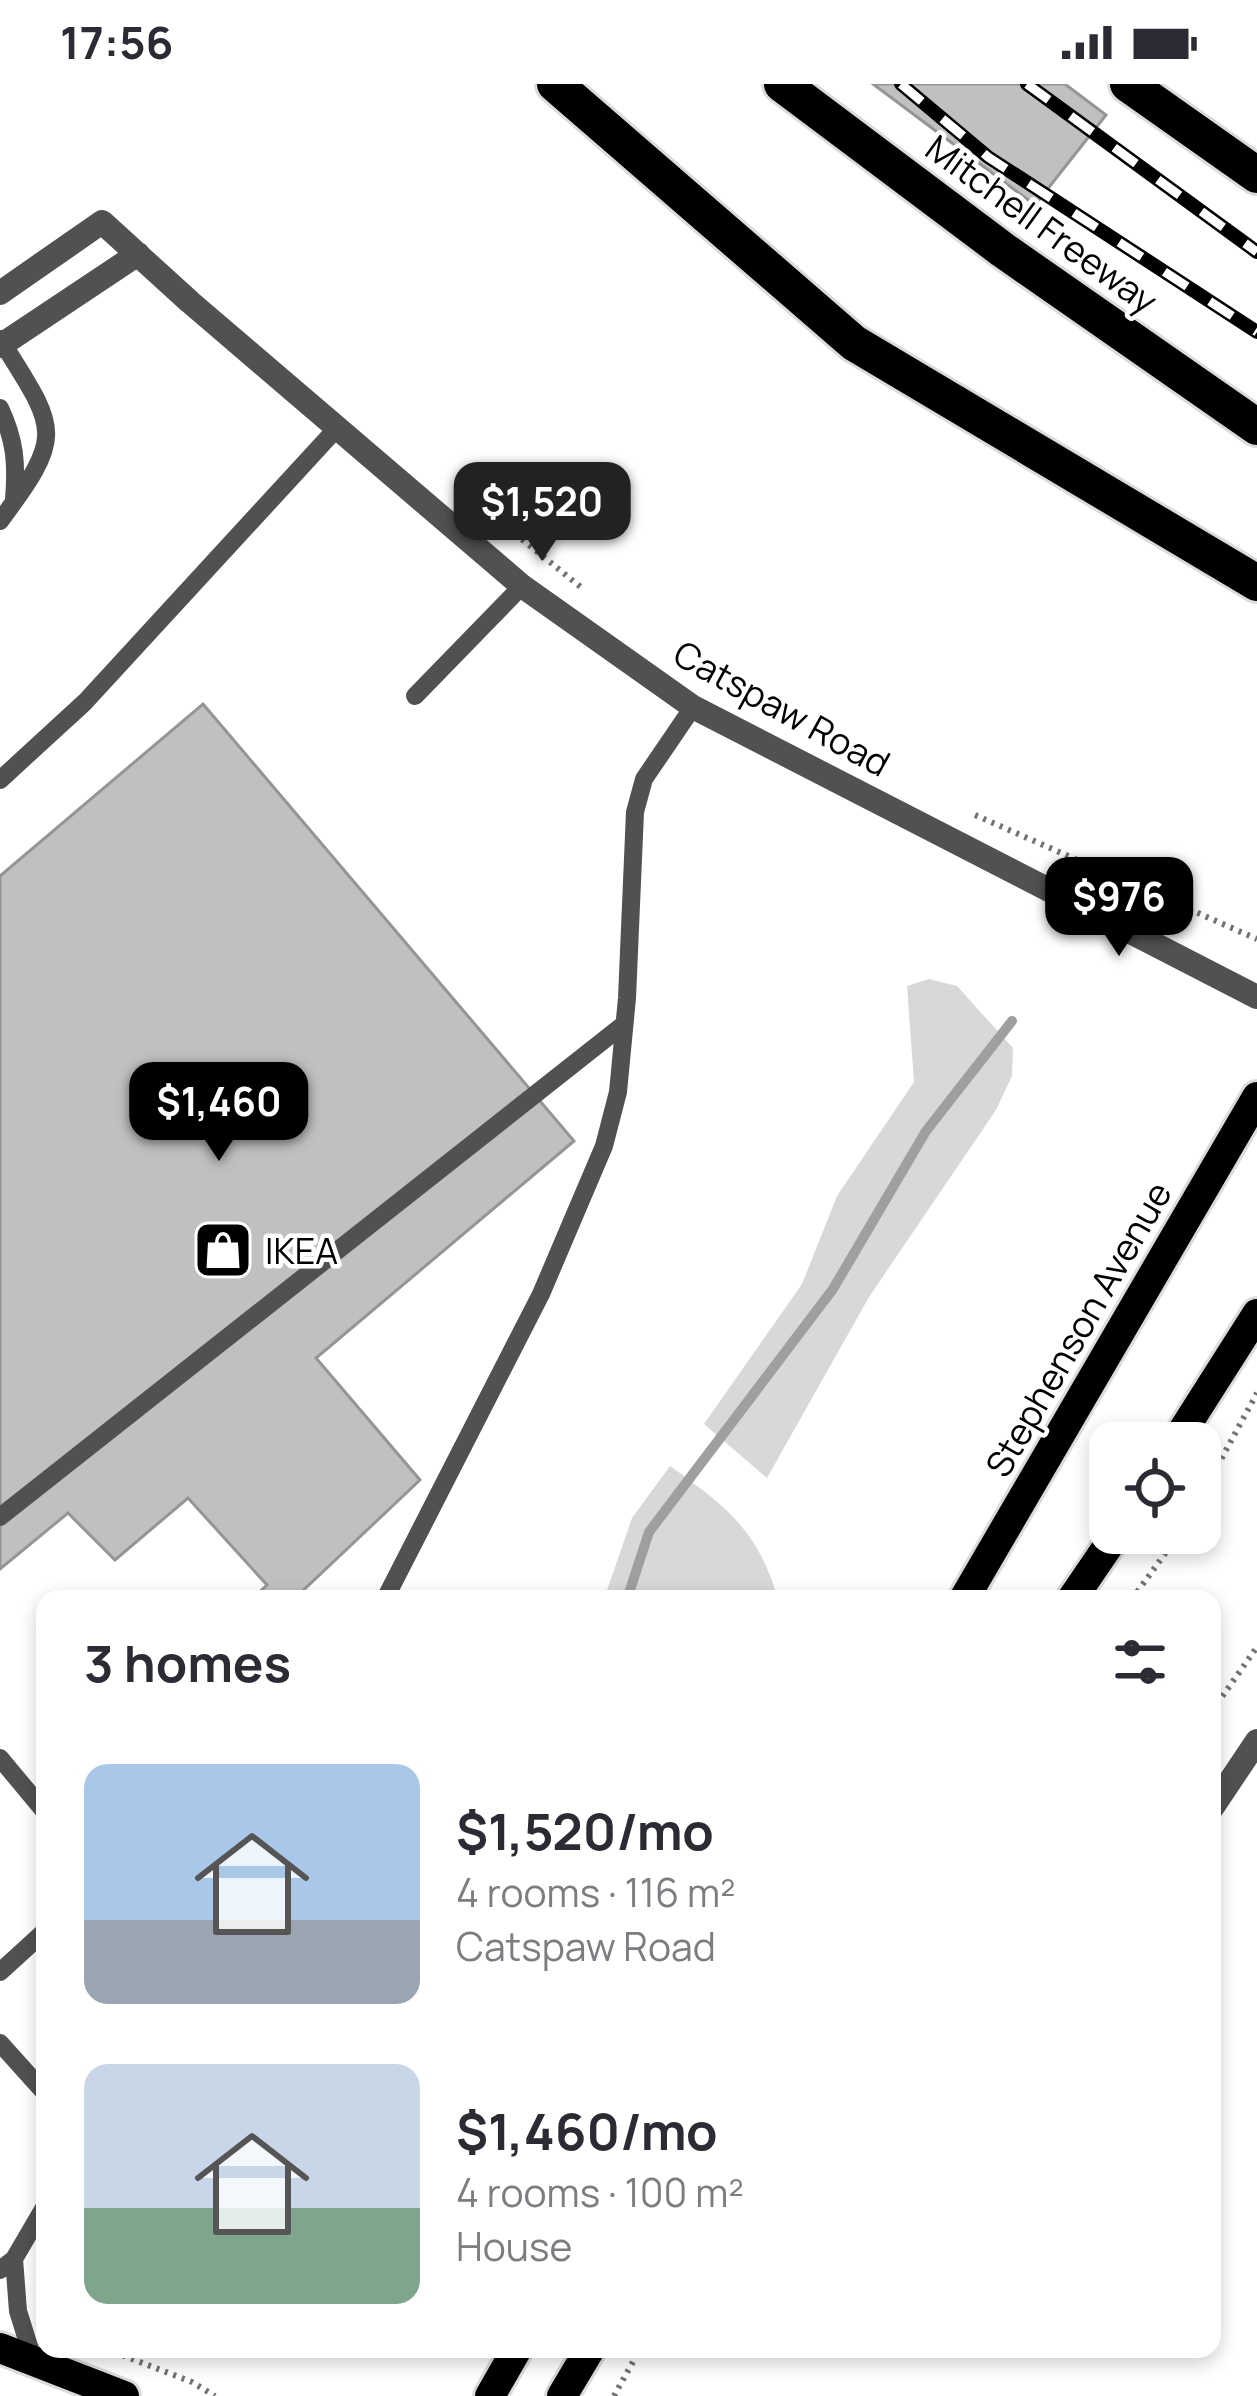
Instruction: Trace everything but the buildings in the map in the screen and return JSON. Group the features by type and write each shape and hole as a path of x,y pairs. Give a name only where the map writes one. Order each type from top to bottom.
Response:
{"highway":[{"path":"554,84 854,343 1257,583"},
{"name":"Mitchell Freeway","path":"782,84 1003,250 1257,427"},
{"path":"1128,84 1257,175"},
{"path":"1204,555 1257,598"}],"main road":[{"name":"Stephenson Avenue","path":"969,1590 1255,1102"},
{"path":"1188,1422 1257,1314"},
{"path":"1089,1584 1105,1554"},
{"path":"0,2348 124,2396"},
{"path":"490,2396 512,2358"},
{"path":"562,2396 585,2358"}],"street":[{"name":"Catspaw Road","path":"0,293 102,222 522,586 693,707 1257,997"},
{"path":"1,343 138,254"},
{"path":"1221,1795 1257,1741"}],"lane":[{"path":"0,521 38,467 49,442 33,393 1,343"},
{"path":"0,408 14,438 13,504"},
{"path":"0,780 85,702 337,428"},
{"path":"415,696 522,586"},
{"path":"390,1590 575,1219 604,1146 618,1093 632,926 635,812 644,779 693,707"},
{"path":"0,1517 623,1025"},
{"path":"0,1758 36,1801"},
{"path":"0,1972 36,1939"},
{"path":"0,2043 36,2083"},
{"path":"33,2359 7,2264 36,2220"}],"path":[{"path":"466,494 595,598"},
{"path":"960,808 1257,939"},
{"path":"1221,1459 1257,1393"},
{"path":"1139,1590 1165,1554"},
{"path":"1221,1698 1257,1647"},
{"path":"129,2358 215,2396"},
{"path":"614,2396 635,2358"}],"shaded area":[{"path":"929,979 957,986 1013,1048 1012,1076 996,1110 869,1297 767,1478 704,1424 802,1284 837,1196 914,1082 907,986"},
{"path":"670,1466 738,1522 761,1555 775,1590 607,1590 632,1518"}],"waterway":[{"path":"630,1590 649,1532 833,1289 926,1131 1012,1021"}],"railway":[{"path":"901,84 988,157 1257,332"},
{"path":"1027,84 1257,252"}],"place":[{"name":"IKEA","path":"223,1250"}]}
